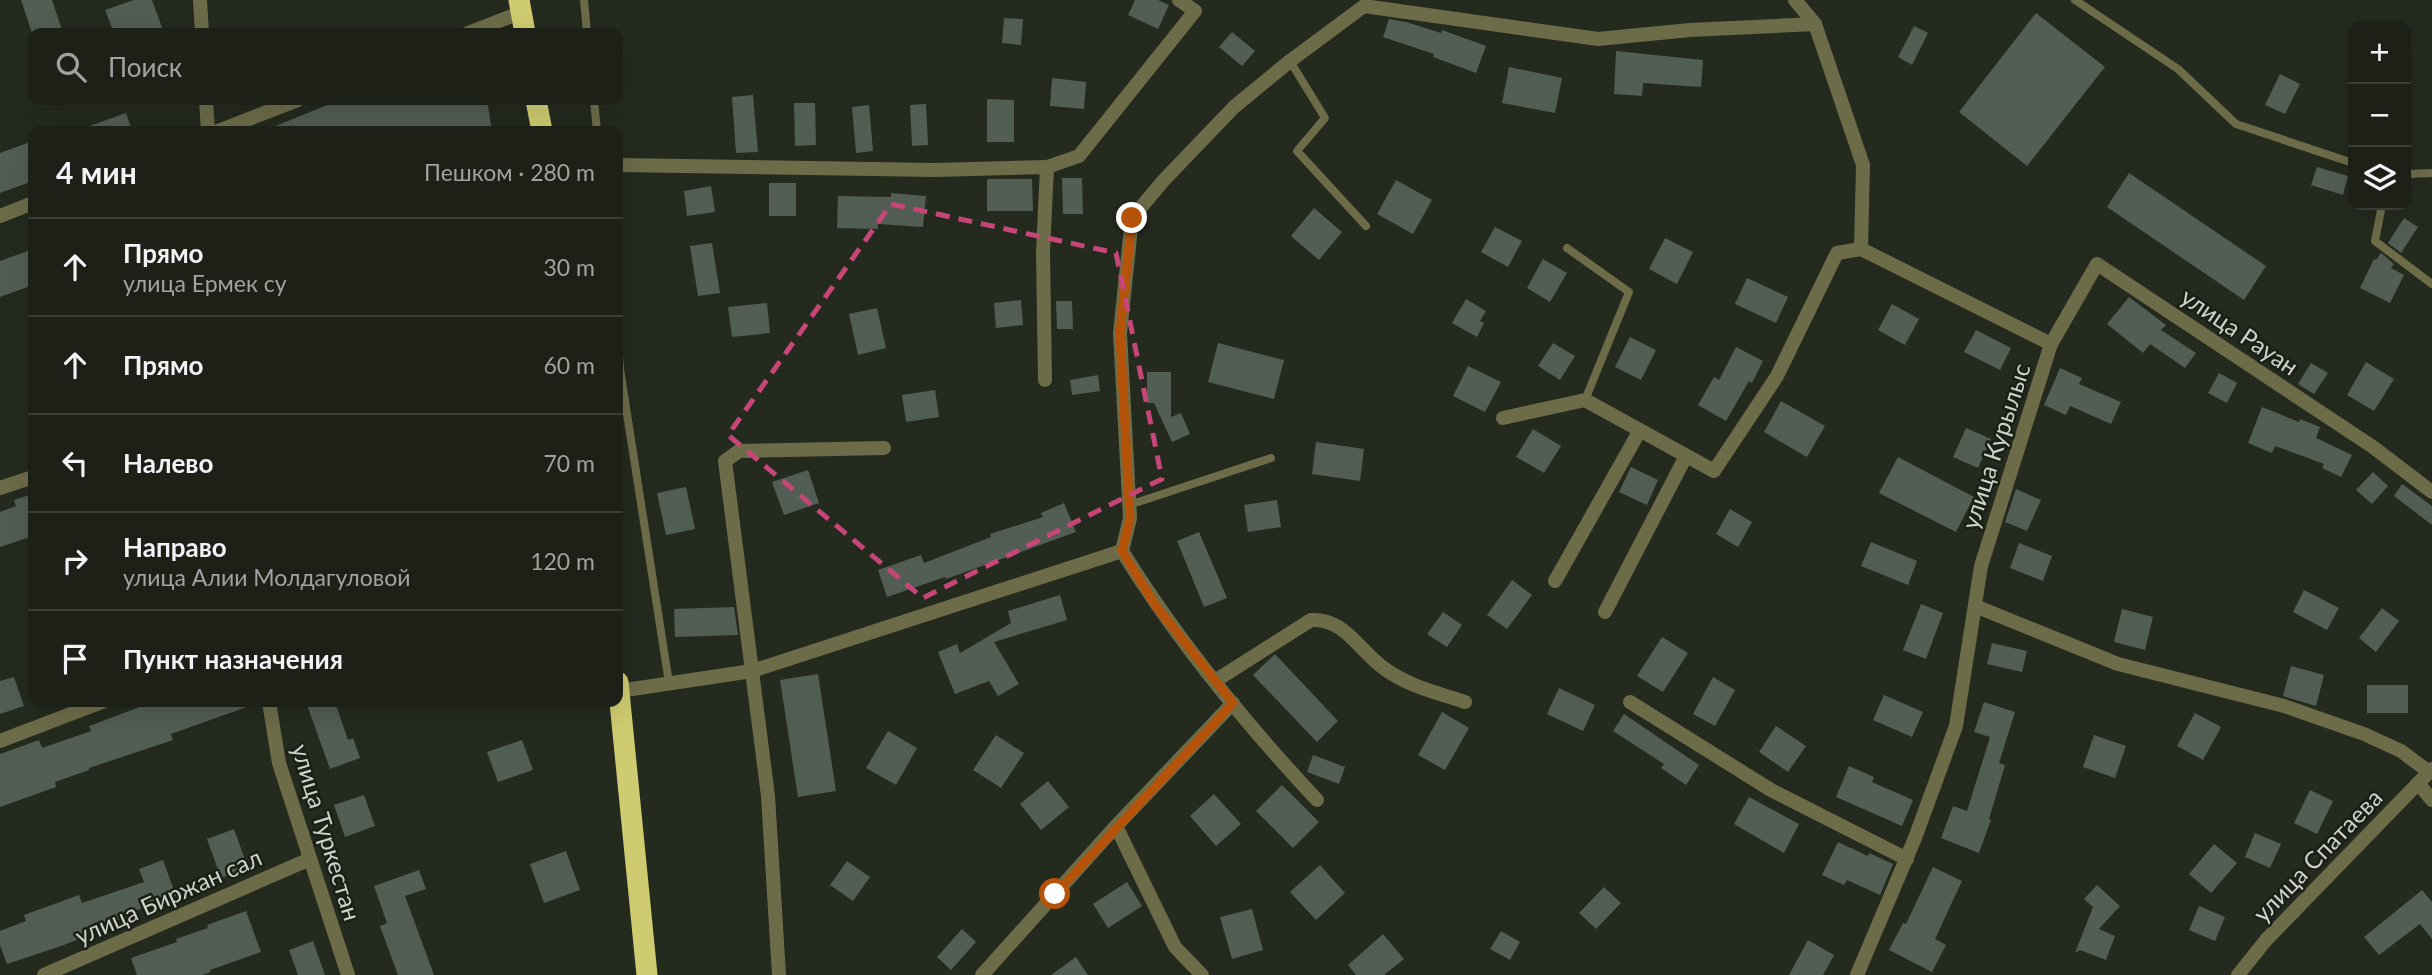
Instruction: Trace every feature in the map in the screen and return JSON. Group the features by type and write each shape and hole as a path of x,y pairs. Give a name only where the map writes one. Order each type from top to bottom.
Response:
{"highway":[{"path":"537,105 541,126"},
{"path":"620,707 647,975"}],"street":[{"path":"200,0 202,28"},
{"path":"623,165 935,170 1046,167 1079,156 1195,11 1179,0"},
{"path":"1503,418 1585,400 1714,471 1777,376 1837,253 1861,249 1863,165 1815,24 1795,0"},
{"path":"1317,800 1269,748 1156,606 1122,551 1130,518 1120,333 1132,218 1164,180 1234,107 1364,6 1598,39 1690,30 1815,24"},
{"path":"483,28 522,15"},
{"path":"206,105 208,126"},
{"path":"231,126 285,105"},
{"path":"1045,380 1043,252 1046,167"},
{"path":"0,216 28,205"},
{"name":"улица Курылыс","path":"1857,975 1906,859 1956,726 1981,566 2051,344 1861,249"},
{"name":"улица Рауан","path":"2051,344 2097,264 2362,439 2432,492"},
{"path":"1555,581 1639,432"},
{"path":"779,975 768,796 725,461 739,451 884,448"},
{"path":"1605,612 1686,456"},
{"path":"0,488 28,479"},
{"path":"623,690 752,671 1122,551"},
{"path":"1975,606 2118,664 2284,706 2364,734 2401,751 2426,775 2432,800"},
{"path":"1215,681 1311,620 1325,619 1339,627 1385,670 1413,685 1465,702"},
{"path":"1630,702 1771,790 1906,859"},
{"path":"982,975 1116,826 1233,703"},
{"path":"0,741 89,707"},
{"name":"улица Туркестан","path":"270,707 279,763 348,975"},
{"name":"улица Спатаева","path":"2238,975 2266,940 2426,775"},
{"path":"1116,826 1174,947 1202,975"},
{"name":"улица Биржан сал","path":"44,975 310,859"}],"lane":[{"path":"584,0 587,28"},
{"path":"2075,0 2178,69 2236,124 2348,161"},
{"path":"1290,61 1325,118 1297,150 1366,226"},
{"path":"594,105 597,126"},
{"path":"2411,174 2432,173"},
{"path":"2381,210 2375,241 2432,284"},
{"path":"1567,248 1629,292 1585,400"},
{"path":"623,388 669,683"},
{"path":"1129,505 1271,458"}],"highlighted area":[{"path":"891,204 1116,253 1162,479 923,598 728,435"}],"building":[{"path":"21,0 52,0 61,28 30,28"},
{"path":"134,0 152,0 162,28 112,28 105,10"},
{"path":"1135,0 1158,0 1169,5 1158,29 1128,15"},
{"path":"2036,13 2105,67 2027,166 1959,112"},
{"path":"1004,18 1023,19 1021,45 1002,43"},
{"path":"1389,19 1441,33 1442,30 1486,46 1476,73 1433,57 1434,54 1383,37"},
{"path":"1914,26 1928,33 1912,65 1898,57"},
{"path":"1232,32 1255,51 1242,66 1219,47"},
{"path":"1616,51 1703,60 1701,87 1643,83 1642,96 1614,94"},
{"path":"1509,67 1562,78 1555,113 1502,103"},
{"path":"2280,74 2300,84 2285,114 2265,105"},
{"path":"1052,78 1086,82 1084,109 1050,106"},
{"path":"753,95 758,152 736,153 732,97"},
{"path":"987,99 1014,100 1014,142 987,142"},
{"path":"794,103 815,103 816,145 795,146"},
{"path":"926,104 928,145 912,146 910,105"},
{"path":"328,105 488,105 491,126 275,126"},
{"path":"869,105 873,151 856,153 852,107"},
{"path":"126,113 130,126 89,126"},
{"path":"28,143 28,183 0,193 0,153"},
{"path":"2317,167 2348,176 2343,195 2311,185"},
{"path":"2129,173 2266,266 2244,300 2107,207"},
{"path":"1062,178 1082,178 1083,214 1063,214"},
{"path":"987,179 1032,179 1033,211 987,211"},
{"path":"1396,180 1432,200 1413,234 1377,214"},
{"path":"769,183 796,183 796,216 769,216"},
{"path":"711,186 715,212 687,216 684,191"},
{"path":"891,193 926,196 923,227 878,224 878,229 837,228 838,196 891,197"},
{"path":"1314,208 1342,232 1319,260 1291,236"},
{"path":"2404,218 2418,227 2401,253 2388,243"},
{"path":"1495,227 1522,241 1508,267 1481,252"},
{"path":"1665,238 1693,252 1677,284 1649,269"},
{"path":"712,243 720,293 698,296 690,246"},
{"path":"28,251 28,287 0,297 0,261"},
{"path":"2381,253 2394,264 2391,268 2404,275 2390,303 2360,288 2374,259"},
{"path":"1543,259 1567,273 1550,302 1527,288"},
{"path":"1747,278 1788,297 1776,323 1735,304"},
{"path":"2129,297 2166,325 2161,330 2196,353 2185,368 2150,344 2143,353 2107,324"},
{"path":"1466,299 1486,311 1480,321 1484,323 1477,337 1452,323"},
{"path":"1021,300 1023,325 996,328 994,303"},
{"path":"1056,301 1072,301 1073,329 1057,329"},
{"path":"767,303 770,333 732,337 728,307"},
{"path":"1892,304 1919,319 1905,345 1878,330"},
{"path":"877,308 886,348 858,355 849,314"},
{"path":"1976,330 2011,348 2000,370 1964,352"},
{"path":"1630,337 1656,350 1641,380 1615,367"},
{"path":"1218,343 1284,360 1274,399 1208,382"},
{"path":"1553,343 1575,356 1560,380 1538,366"},
{"path":"1736,347 1763,361 1752,383 1749,381 1726,421 1698,405 1714,377 1719,380"},
{"path":"2366,362 2394,379 2374,411 2347,395"},
{"path":"2311,363 2328,373 2314,394 2298,384"},
{"path":"1468,366 1501,382 1485,412 1453,396"},
{"path":"2060,368 2082,378 2079,384 2121,402 2111,424 2070,406 2066,415 2044,405"},
{"path":"1147,372 1171,372 1171,417 1181,413 1190,434 1172,442 1154,403 1147,403"},
{"path":"2219,373 2237,383 2227,403 2208,393"},
{"path":"1098,375 1100,391 1072,395 1070,380"},
{"path":"935,390 939,417 906,422 902,395"},
{"path":"1781,401 1825,426 1807,457 1764,432"},
{"path":"2262,407 2299,422 2300,419 2320,427 2316,438 2352,455 2341,477 2322,468 2324,464 2275,446 2272,453 2248,443"},
{"path":"1966,428 1991,439 1978,468 1953,457"},
{"path":"1533,429 1561,446 1544,473 1516,457"},
{"path":"1316,442 1364,449 1360,481 1312,474"},
{"path":"1898,457 1974,497 1956,532 1879,493"},
{"path":"1631,467 1658,480 1647,505 1619,492"},
{"path":"808,470 819,503 784,515 772,482"},
{"path":"2373,472 2388,486 2372,504 2356,490"},
{"path":"2402,484 2432,506 2432,525 2394,496"},
{"path":"686,487 695,529 666,535 657,493"},
{"path":"2016,489 2041,500 2027,531 2005,522"},
{"path":"28,496 28,538 0,547 0,512 16,506 14,500"},
{"path":"1277,500 1281,527 1248,532 1244,505"},
{"path":"1064,503 1076,532 946,579 945,577 887,597 878,570 921,555 924,563 991,537 990,534 1043,517 1041,513"},
{"path":"1730,509 1752,522 1738,547 1716,534"},
{"path":"1199,532 1227,598 1204,607 1177,541"},
{"path":"1871,542 1917,561 1908,585 1861,566"},
{"path":"2019,543 2052,556 2043,581 2010,568"},
{"path":"1512,580 1532,595 1507,629 1487,615"},
{"path":"2304,590 2339,608 2327,630 2293,612"},
{"path":"1060,595 1067,620 994,642 1019,684 998,696 989,681 955,694 938,652 957,644 960,653 1011,623 1008,611"},
{"path":"1921,604 1943,613 1926,659 1903,650"},
{"path":"734,607 738,635 675,637 674,609"},
{"path":"2382,608 2399,621 2376,652 2359,638"},
{"path":"2122,609 2153,617 2145,650 2114,642"},
{"path":"1443,612 1462,625 1447,647 1427,634"},
{"path":"1662,637 1688,653 1663,692 1637,676"},
{"path":"1992,643 2027,651 2022,672 1987,664"},
{"path":"1275,654 1338,721 1317,742 1253,675"},
{"path":"2291,666 2324,675 2316,706 2283,696"},
{"path":"818,674 836,791 798,797 780,680"},
{"path":"14,677 24,706 0,714 0,681"},
{"path":"1713,677 1735,690 1715,726 1693,714"},
{"path":"2367,685 2408,685 2408,713 2367,713"},
{"path":"1559,688 1595,705 1583,731 1547,714"},
{"path":"1884,695 1923,712 1912,737 1873,720"},
{"path":"1984,702 2015,712 1999,763 2005,765 1989,819 1991,820 1979,853 1941,838 1953,806 1967,811 1990,737 1974,732"},
{"path":"140,707 247,707 171,734 173,740 89,768 55,782 56,787 0,807 0,754 39,740 42,748 91,731 89,726"},
{"path":"308,707 337,707 348,740 353,738 360,758 330,769"},
{"path":"1442,712 1469,728 1445,770 1418,755"},
{"path":"2195,713 2221,727 2203,760 2177,746"},
{"path":"1624,714 1699,765 1686,785 1661,768 1664,764 1613,731"},
{"path":"1776,726 1806,746 1788,772 1759,752"},
{"path":"888,731 917,748 896,785 866,768"},
{"path":"996,735 1024,753 1001,788 973,770"},
{"path":"2094,735 2126,746 2115,778 2083,767"},
{"path":"522,740 533,770 498,782 487,752"},
{"path":"1313,755 1345,767 1339,784 1307,772"},
{"path":"1849,766 1874,777 1872,782 1913,800 1902,826 1836,797"},
{"path":"1048,781 1069,807 1041,830 1020,804"},
{"path":"1282,785 1319,822 1293,848 1256,811"},
{"path":"2310,790 2333,801 2317,834 2294,823"},
{"path":"1214,794 1241,824 1216,846 1190,816"},
{"path":"364,795 375,826 345,837 334,805"},
{"path":"1749,797 1799,824 1784,853 1734,824"},
{"path":"234,829 248,868 221,878 207,839"},
{"path":"2255,833 2281,844 2270,868 2245,857"},
{"path":"1838,842 1893,864 1880,895 1847,880 1844,885 1822,875"},
{"path":"2214,844 2237,863 2211,893 2189,874"},
{"path":"566,851 580,890 544,903 530,864"},
{"path":"163,860 176,896 135,911 136,914 91,929 93,933 64,945 7,964 0,945 0,931 26,921 24,915 79,895 82,903 144,882 139,869"},
{"path":"847,861 870,877 853,901 830,885"},
{"path":"1320,865 1345,893 1316,920 1290,892"},
{"path":"1933,867 1962,881 1935,939 1946,945 1932,972 1889,950 1903,923 1906,924"},
{"path":"419,870 426,889 405,896 434,975 398,975 380,926 387,923 374,886"},
{"path":"1127,882 1142,906 1108,928 1093,904"},
{"path":"2097,885 2120,906 2099,929 2115,936 2106,960 2080,950 2075,953 2093,907 2084,899"},
{"path":"1604,887 1621,903 1596,929 1579,913"},
{"path":"2422,890 2432,902 2432,939 2420,924 2379,955 2364,937"},
{"path":"2199,906 2225,917 2215,941 2189,930"},
{"path":"1252,909 1263,950 1232,959 1220,917"},
{"path":"246,911 261,952 202,975 137,975 131,958 177,942 176,939 208,928 207,925"},
{"path":"962,929 976,942 951,970 937,957"},
{"path":"1501,931 1520,942 1510,960 1490,949"},
{"path":"1383,934 1404,959 1384,975 1356,975 1348,965"},
{"path":"1808,940 1834,955 1823,975 1789,975"},
{"path":"313,941 325,975 298,975 289,950"},
{"path":"1076,957 1088,975 1051,975"}],"route":[{"path":"1055,894 1233,703 1156,606 1122,551 1130,518 1120,333 1132,218"}]}
